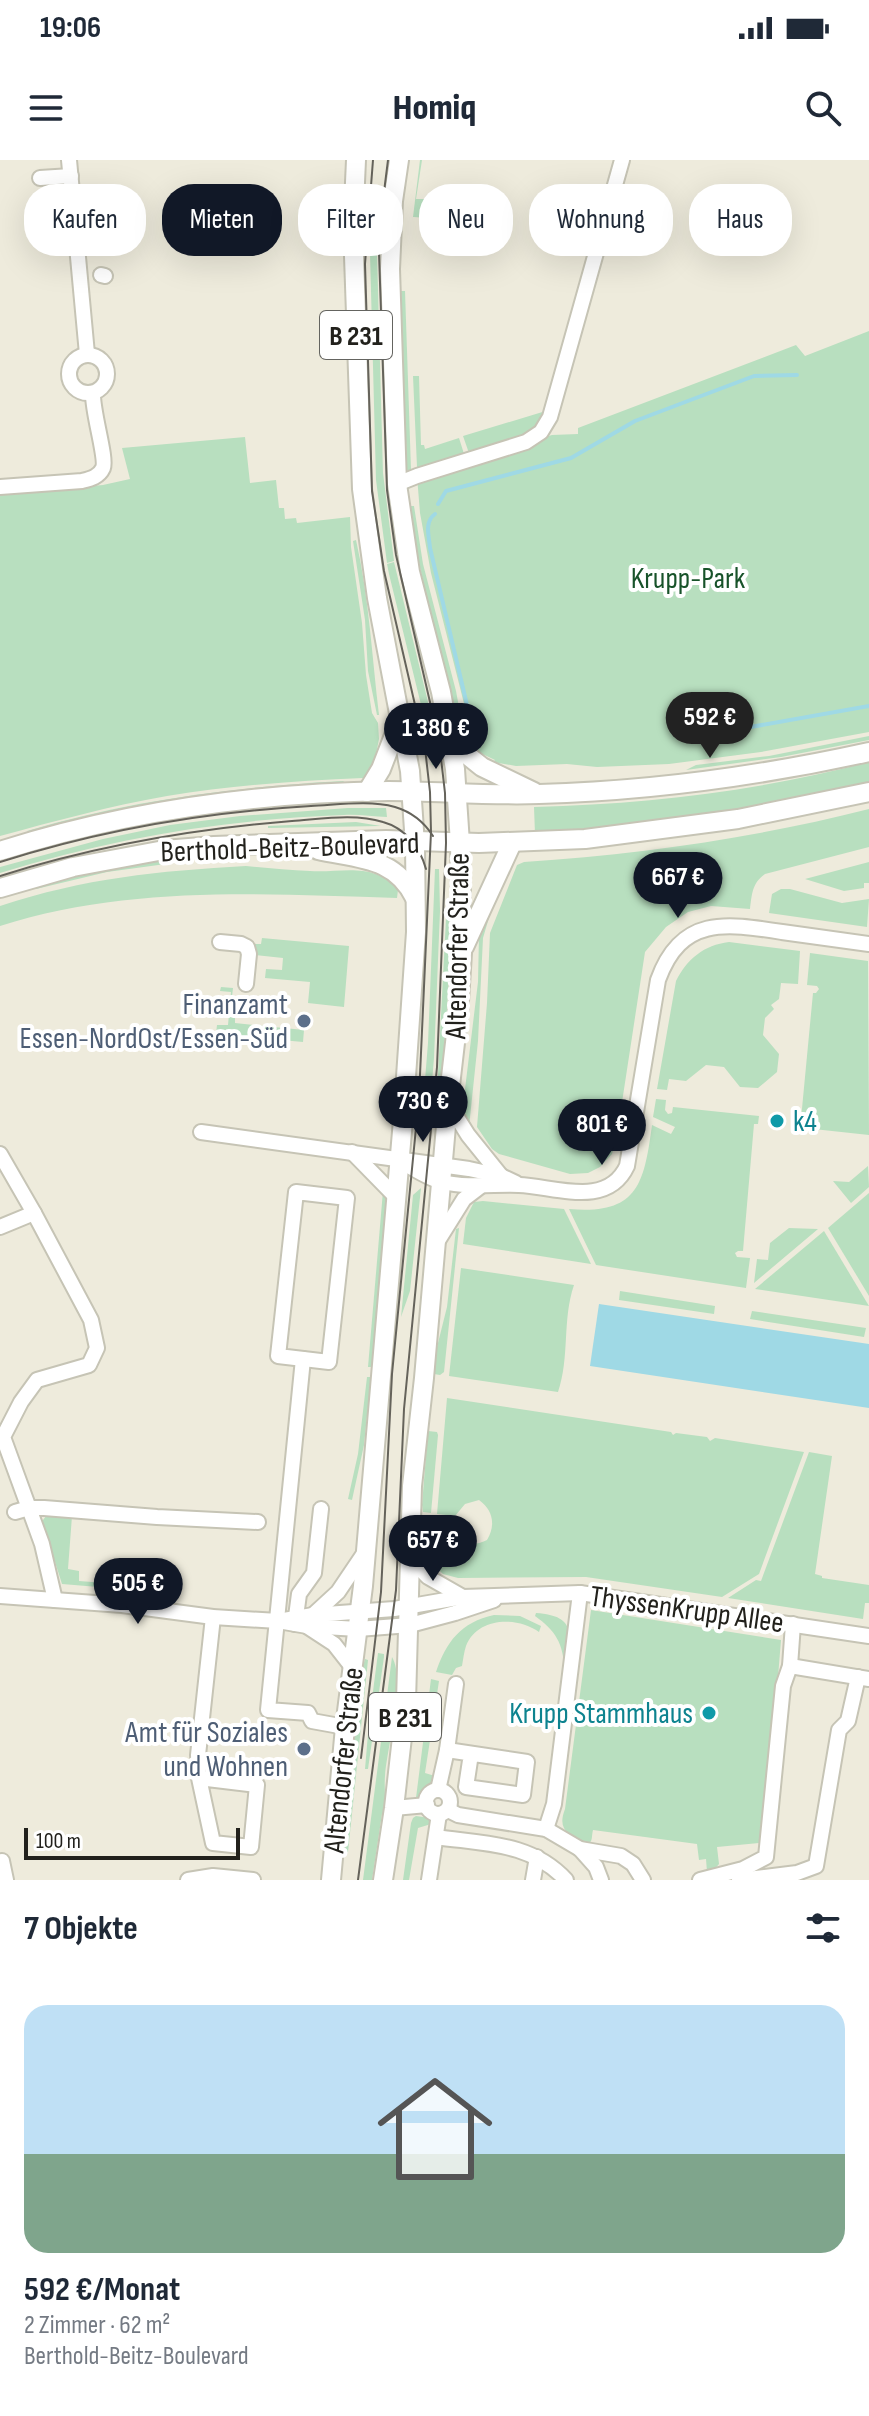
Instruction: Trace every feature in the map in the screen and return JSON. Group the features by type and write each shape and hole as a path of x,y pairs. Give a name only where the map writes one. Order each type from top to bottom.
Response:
{"main road":[{"name":"Altendorfer Straße","path":"355,184 356,160"},
{"name":"Altendorfer Straße","path":"396,184 399,160"},
{"name":"Altendorfer Straße","path":"331,1880 345,1727 359,1620 396,1197 414,976 416,900 412,791 364,509 354,256"},
{"name":"Altendorfer Straße","path":"383,1880 406,1702 412,1486 462,953 460,843 451,742 401,525 390,256"},
{"path":"367,792 381,769 400,718"},
{"path":"451,742 482,767 541,794"},
{"name":"Berthold-Beitz-Boulevard","path":"0,851 101,823 187,807 279,796 412,791 457,794 600,791 747,776 869,752"},
{"name":"Berthold-Beitz-Boulevard","path":"0,888 73,867 147,852 214,846 386,840 512,843 599,837 689,827 796,809 869,792"},
{"path":"462,953 512,843"},
{"path":"292,845 387,866 405,880 416,900"}],"street":[{"path":"69,160 87,354"},
{"path":"397,484 526,442 544,428 550,417 622,160"},
{"path":"40,178 71,176"},
{"path":"87,354 99,358 107,369 104,385 93,393 77,390 68,375 75,360 87,354"},
{"path":"0,487 82,481 98,474 104,461 92,407 93,393"},
{"path":"201,1132 398,1160 481,1186 520,1185 592,1192 611,1185 625,1171 658,980 671,952 687,937 705,928 728,925 869,944"},
{"path":"220,942 241,944 248,949 246,984"},
{"path":"448,1103 468,1135 501,1176"},
{"path":"351,1151 396,1197"},
{"path":"0,1154 91,1320 97,1348 89,1365 37,1380 21,1402 3,1437 22,1510 42,1544 55,1600"},
{"path":"442,1174 485,1171 520,1185"},
{"path":"436,1242 464,1199 481,1186"},
{"path":"296,1192 347,1198 329,1362 303,1359 278,1356 296,1192"},
{"path":"0,1227 34,1213"},
{"path":"303,1359 268,1710 308,1713 312,1721 345,1727"},
{"path":"321,1509 314,1573 299,1594 303,1621 334,1644 352,1667"},
{"path":"22,1510 258,1522"},
{"path":"303,1621 338,1592 365,1552"},
{"path":"410,1559 428,1577 463,1597"},
{"path":"546,1829 554,1804 580,1593"},
{"name":"ThyssenKrupp Allee","path":"410,1616 463,1597 580,1593 869,1636"},
{"path":"0,1596 278,1621 410,1616"},
{"name":"ThyssenKrupp Allee","path":"410,1616 435,1619 504,1596"},
{"path":"199,1778 257,1785 251,1847 213,1843 199,1778 198,1755 213,1617"},
{"path":"700,1880 743,1869 766,1857 783,1686 790,1666 793,1624"},
{"path":"739,1880 797,1873 816,1866 839,1730 848,1721 864,1678 790,1666"},
{"path":"438,1790 456,1684"},
{"path":"447,1750 527,1762 523,1795 466,1787 471,1754"},
{"path":"438,1790 448,1795 450,1803 438,1810"},
{"path":"429,1880 438,1810 428,1795 438,1790"},
{"path":"394,1808 438,1810 546,1829 580,1849 596,1867 601,1880"},
{"path":"436,1837 523,1850 566,1880"},
{"path":"580,1849 621,1856 633,1864 643,1880"},
{"path":"533,1880 537,1857"},
{"path":"0,1862 6,1880"},
{"path":"188,1880 253,1880"}],"green space":[{"path":"422,160 416,199 419,199 419,217 413,217"},
{"path":"370,256 377,256 383,473 394,561 387,563 376,480"},
{"path":"401,291 405,291 411,470 407,470"},
{"name":"Krupp-Park","path":"869,331 869,732 761,752 669,764 516,766 493,762 495,760 476,751 431,573 417,476 552,435 578,434 578,428 796,345 805,356"},
{"path":"413,376 419,376 421,445 425,449 459,438 465,457 420,470 417,467"},
{"path":"549,410 525,435 470,456 463,436"},
{"path":"245,437 250,483 276,480 279,508 284,508 285,519 296,518 297,523 350,517 366,675 372,713 378,723 379,739 374,765 363,778 265,784 167,796 0,836 0,494 103,485 130,479 122,448"},
{"path":"410,506 414,506 423,564 456,691 466,745 462,745 426,596"},
{"path":"356,540 367,605 379,715 368,671 365,620 353,541"},
{"path":"394,562 428,702 439,765 432,765 423,713 389,574 387,564"},
{"path":"869,736 869,740 781,757 686,770 696,765 769,756"},
{"path":"869,762 869,784 774,805 625,827 535,834 534,807 619,803 703,794 786,781"},
{"path":"343,781 349,785 30,833 27,831 144,803 263,787"},
{"path":"348,808 386,808 387,817 300,817 170,832 84,850 0,873 0,867 103,839 170,825"},
{"path":"869,809 869,847 765,874 755,885 750,909 711,906 688,912 666,927 645,952 617,1135 612,1154 600,1167 588,1173 570,1174 499,1154 492,1149 477,1127 490,933 517,865 698,843"},
{"path":"356,822 381,826 268,828 268,826"},
{"path":"173,859 173,863 107,872 36,889 35,886 87,872"},
{"path":"869,862 869,883 864,883 864,888 844,891 805,879"},
{"path":"246,866 368,872 389,881 398,890 397,898 247,894 147,898 48,913 0,926 0,906 31,896 152,873"},
{"path":"435,869 439,869 440,911 428,1130 421,1129"},
{"path":"781,889 842,903 869,899 867,927 769,913 772,894"},
{"path":"447,899 449,978 439,1108 436,1113"},
{"path":"493,904 483,938 478,1041 469,1127 462,1114 478,982 479,935"},
{"path":"262,938 349,946 344,1007 308,1003 310,982 265,978 266,969 282,970 283,958 255,955 253,944 261,944"},
{"path":"729,942 800,951 798,984 781,983 779,999 771,1005 774,1009 765,1018 763,1035 779,1054 777,1072 758,1088 740,1087 724,1067 706,1065 686,1081 669,1079 667,1090 657,1089 676,981 697,954"},
{"path":"810,953 868,961 869,1135 795,1127 795,1119 801,1119 813,993 819,989 807,985"},
{"path":"221,987 233,988 230,1014 235,1015 235,1023 304,1030 303,1042 216,1034 217,1025 228,1025 231,992 220,991"},
{"path":"656,1099 666,1100 665,1110 668,1114 672,1113 673,1107 759,1116 758,1124 754,1124 743,1251 735,1253 737,1257 750,1258 746,1288 596,1265 569,1209 610,1207 623,1201 633,1191 645,1164 652,1125 671,1134 675,1127 653,1117"},
{"path":"868,1166 869,1187 851,1203 833,1181 849,1182"},
{"path":"421,1188 410,1291 401,1317 413,1195"},
{"path":"383,1191 386,1198 372,1367 368,1367"},
{"path":"869,1193 869,1296 828,1228"},
{"path":"474,1202 564,1209 591,1264 463,1244 466,1218"},
{"path":"459,1228 444,1372 440,1375 434,1374 437,1347 447,1307 456,1229"},
{"path":"789,1228 818,1229 754,1283 757,1259 768,1260 770,1243"},
{"path":"824,1231 869,1306 755,1289"},
{"path":"461,1268 574,1285 558,1392 449,1376"},
{"path":"620,1291 715,1306 714,1314 619,1300"},
{"path":"752,1311 866,1328 864,1337 750,1319"},
{"path":"367,1377 371,1377 364,1445 352,1500 348,1499 358,1454"},
{"path":"447,1398 671,1432 673,1435 707,1437 710,1441 715,1438 804,1452 759,1574 722,1597 586,1577 458,1578 443,1574 437,1568 436,1524 454,1525 462,1540 476,1544 487,1540 492,1523 490,1513 479,1500 465,1504 455,1516 437,1514"},
{"path":"428,1431 437,1432 438,1435 431,1513 423,1512 422,1505"},
{"path":"809,1452 832,1456 815,1574 822,1578 869,1585 869,1603 865,1603 863,1619 728,1598 756,1580 761,1581"},
{"path":"47,1515 72,1516 68,1569 79,1571 79,1581 171,1588 171,1593 62,1584 43,1524"},
{"path":"591,1610 781,1640 765,1838 759,1843 717,1847 719,1864 713,1871 707,1872 706,1859 699,1860 697,1844 593,1830 591,1841 584,1845 563,1826"},
{"path":"536,1613 559,1618 565,1623 569,1638 564,1669 557,1638 535,1616"},
{"path":"494,1615 520,1616 541,1626 539,1632 520,1623 488,1625 471,1636 462,1666 456,1668 452,1675 436,1672 456,1635 472,1623"},
{"path":"378,1653 384,1654 384,1657 368,1769 365,1769 369,1722"},
{"path":"392,1657 397,1682 385,1776 385,1814 382,1814 372,1880 363,1880"},
{"path":"365,1659 368,1660 348,1852 342,1850 358,1684"},
{"path":"431,1679 439,1681 425,1773 435,1776 428,1790 416,1798"},
{"path":"416,1816 430,1818 431,1824 418,1828 409,1880 403,1880 411,1823"}],"water":[{"path":"599,1304 869,1344 869,1408 590,1366"}],"waterway":[{"path":"438,504 446,491 571,458 635,421 754,376 797,375"},
{"path":"435,514 428,525 430,548 475,739 480,739"},
{"path":"691,720 695,729 711,734 869,706"}],"tram line":[{"path":"361,1758 381,1592 392,1374 419,1097 431,832 425,748 384,571 372,491 365,264 373,160"},
{"path":"358,1880 396,1590 404,1409 437,1067 446,843 445,793 439,741 396,555 387,490 379,253 388,160"},
{"path":"0,862 154,824 232,813 342,804 375,804 401,809 417,818 433,836"},
{"path":"0,876 144,840 255,824 338,817 372,819 398,829 416,846 426,869"}],"place":[{"name":"Finanzamt Essen-NordOst/Essen-Süd","path":"304,1021"},
{"name":"k4","path":"777,1121"},
{"name":"Krupp Stammhaus","path":"709,1713"},
{"name":"Amt für Soziales und Wohnen","path":"304,1749"}]}
